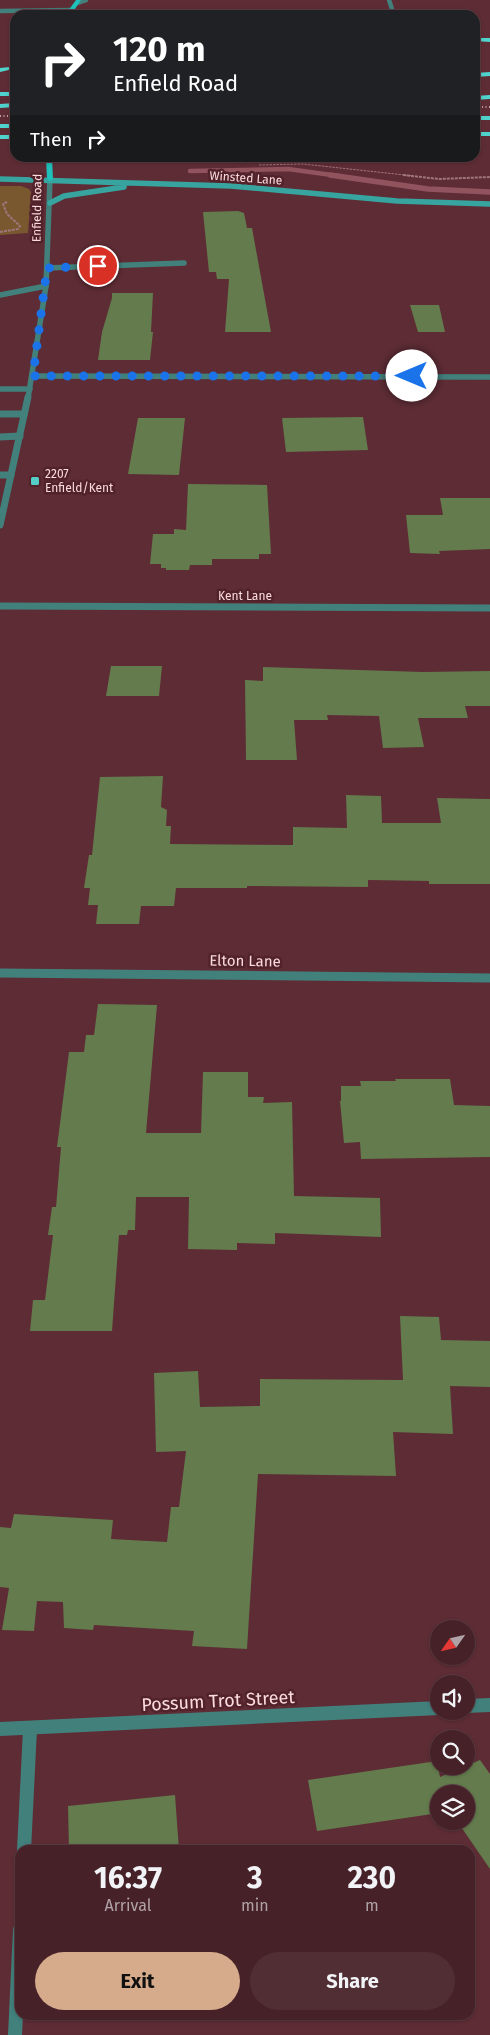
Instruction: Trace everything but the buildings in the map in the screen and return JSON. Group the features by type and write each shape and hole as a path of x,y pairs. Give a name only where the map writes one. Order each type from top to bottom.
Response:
{"main road":[{"name":"Enfield Road","path":"49,162 50,179"},
{"name":"Winsted Lane","path":"0,179 50,179 231,186 397,201 490,204"},
{"path":"50,203 64,196 83,192 153,183"}],"street":[{"path":"78,1 86,0"},
{"name":"Enfield Road","path":"0,525 33,376 46,286 50,179"},
{"path":"47,268 184,263"},
{"path":"0,295 46,286"},
{"path":"33,376 490,376"},
{"path":"0,389 30,389"},
{"path":"0,414 24,414"},
{"path":"0,437 20,436"},
{"path":"0,475 11,475"},
{"name":"Kent Lane","path":"0,606 490,608"},
{"name":"Elton Lane","path":"0,973 490,978"},
{"path":"475,1706 490,1705"},
{"name":"Possum Trot Street","path":"0,1729 430,1708"},
{"path":"24,1845 30,1729"},
{"path":"15,2035 16,2020"}],"path":[{"path":"0,232 18,230 20,226 4,208 3,204 10,200"}],"shaded area":[{"path":"0,186 21,186 29,189 31,192 28,233 0,235"}],"waterway":[{"path":"190,171 288,169 339,176"},
{"path":"330,175 428,189 490,192"}],"railway":[{"path":"480,107 490,107"},
{"path":"0,116 10,116"}],"place":[{"name":"2207 Enfield/Kent","path":"35,481"}],"route":[{"path":"98,266 47,268 33,376 412,376"}]}
